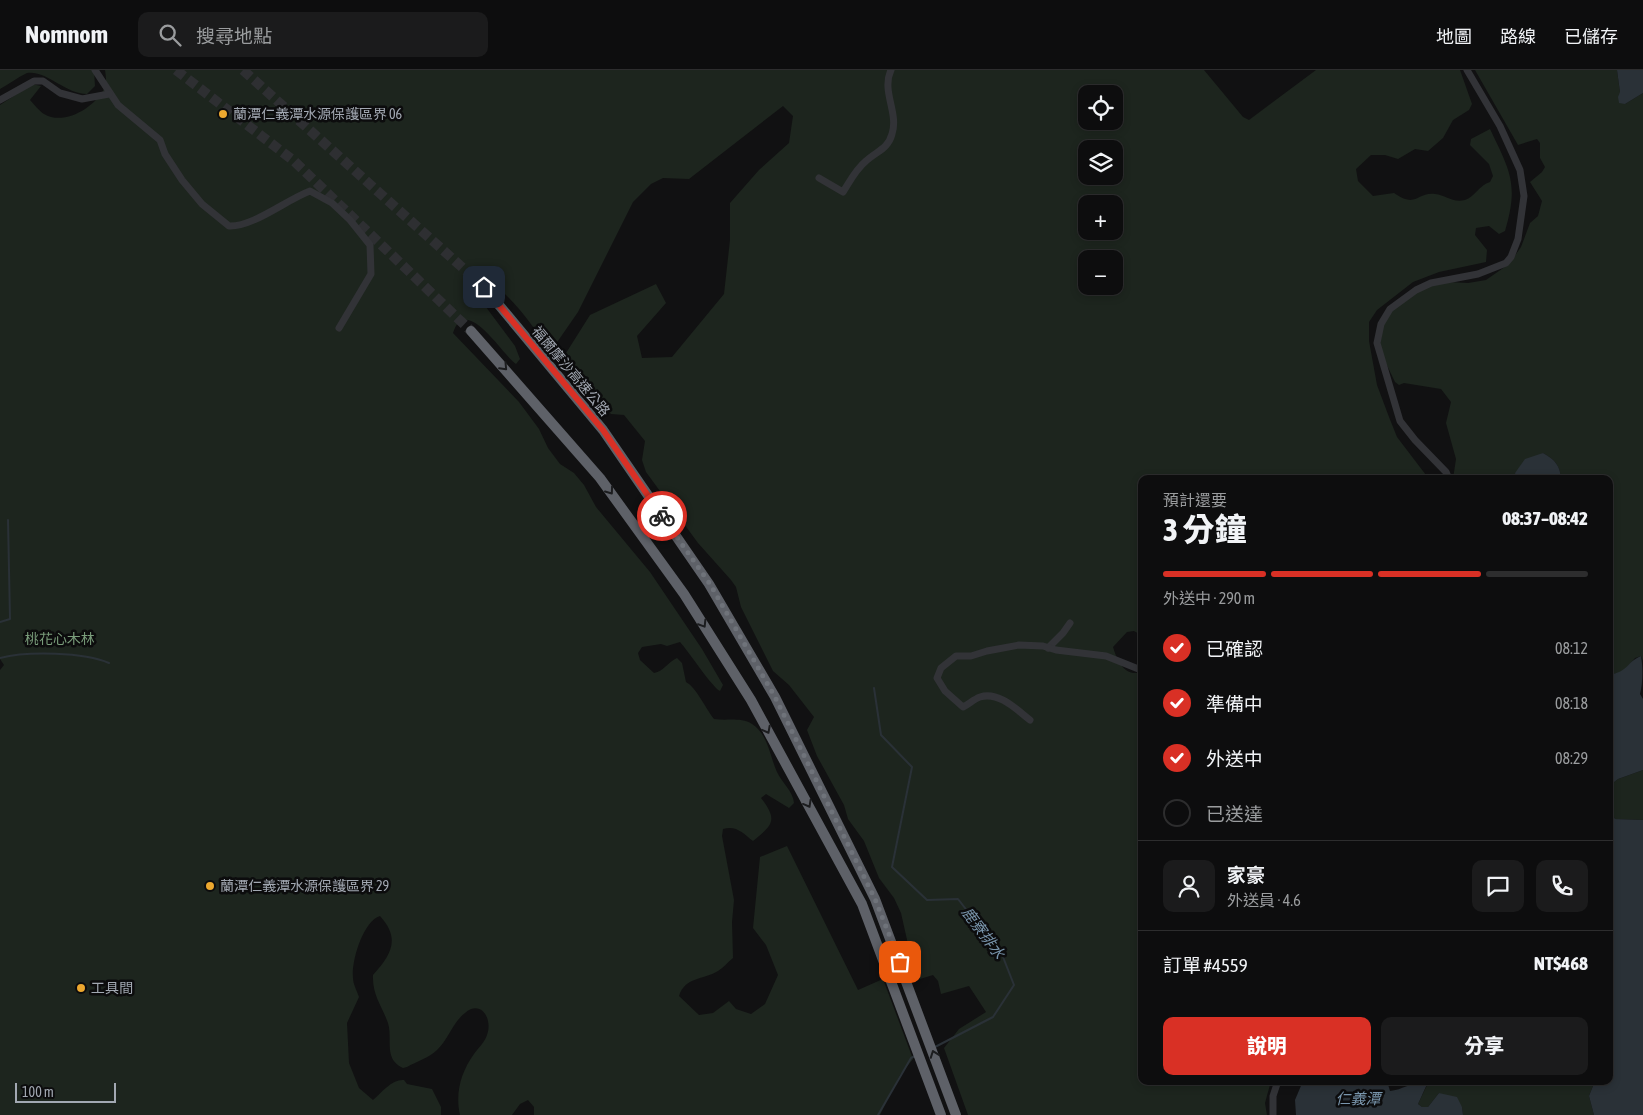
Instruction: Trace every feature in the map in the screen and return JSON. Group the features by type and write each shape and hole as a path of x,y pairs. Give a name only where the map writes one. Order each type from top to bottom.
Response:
{"highway":[{"name":"福爾摩沙高速公路","path":"484,287 603,430 710,584 775,697 875,899 956,1115"},
{"path":"471,331 600,478 684,594 751,700 862,904 899,998 941,1115"}],"street":[{"path":"95,70 118,106 160,140 165,154 182,180 202,204 229,226 248,223 294,197 310,192 332,204 350,220 370,245 371,274 339,328"},
{"path":"819,178 844,192 854,174 866,160 888,144 896,120 888,90 891,70"},
{"path":"1447,475 1415,440 1400,420 1378,343 1381,324 1390,309 1416,290 1431,283 1478,274 1506,264 1518,239 1524,196 1520,170 1500,126 1467,70"},
{"path":"0,100 34,81 43,81 60,93 82,100 109,94"},
{"path":"1048,648 1070,623"},
{"path":"1030,720 1012,705 986,696 979,697 963,707 945,691 937,678 938,673 956,656 971,656 987,650 1019,645 1106,656 1138,669"},
{"path":"1273,1115 1273,1096 1277,1085"}],"green space":[{"path":"0,70 94,70 95,86 87,94 79,93 42,75 27,73 0,89"},
{"name":"桃花心木林","path":"105,70 1204,70 1243,117 1249,120 1316,70 1460,70 1472,104 1469,110 1453,120 1443,138 1428,151 1415,149 1398,159 1385,155 1371,155 1356,169 1358,181 1373,196 1394,193 1407,200 1412,200 1424,195 1435,194 1453,200 1465,200 1490,182 1493,176 1489,164 1470,145 1471,139 1490,129 1503,156 1510,178 1512,189 1511,201 1505,231 1499,234 1489,226 1476,228 1475,235 1487,250 1486,262 1439,272 1413,282 1377,310 1369,322 1369,341 1377,385 1397,437 1426,475 1138,475 1138,633 1134,631 1127,632 1113,647 1124,669 1132,673 1138,672 1138,1085 1270,1085 1265,1103 1267,1115 968,1115 944,1048 959,1029 986,1012 969,986 941,994 938,981 933,975 920,979 910,953 901,913 894,898 879,878 864,841 848,819 844,805 817,756 807,730 814,717 789,685 773,671 741,607 736,587 698,543 646,472 642,460 645,441 624,415 611,414 561,361 590,315 656,284 666,303 637,336 642,358 672,357 724,294 730,240 730,203 759,170 789,143 793,116 783,106 689,179 663,178 651,184 633,202 578,312 551,351 509,298 489,282 477,276 472,280 471,287 515,346 520,359 516,364 475,323 466,320 459,323 453,333 519,402 539,429 548,448 560,464 574,473 584,485 596,507 650,572 702,649 723,685 720,691 716,688 680,642 667,646 661,644 642,647 638,653 640,660 654,673 677,658 682,663 686,682 697,693 714,719 739,720 748,722 757,728 765,740 777,772 793,799 794,803 789,808 766,794 761,798 770,812 771,822 765,831 753,841 736,829 723,829 722,836 734,900 732,922 733,958 718,971 690,982 679,996 699,1015 713,1013 729,1001 736,1009 751,1014 765,1004 778,975 766,945 753,928 760,857 787,846 858,990 883,979 913,1059 900,1075 880,1115 534,1115 534,1107 528,1100 520,1104 512,1115 460,1115 458,1099 460,1083 469,1061 486,1038 488,1029 487,1017 481,1010 471,1009 461,1017 434,1053 407,1067 403,1068 397,1064 391,1054 388,1023 373,982 373,975 389,954 392,940 386,924 380,916 374,919 363,934 354,962 353,980 359,997 347,1023 349,1063 359,1088 373,1100 391,1084 404,1080 407,1084 432,1089 441,1107 441,1115 0,1115 0,670 4,665 0,659 0,105 32,84 41,86 30,100 44,114 60,118 78,113 93,103 106,84"},
{"path":"1475,70 1617,70 1620,92 1625,104 1643,93 1643,661 1641,656 1635,658 1623,672 1613,674 1613,475 1560,475 1556,463 1543,453 1515,473 1515,475 1454,475 1456,459 1446,423 1451,402 1441,389 1404,383 1399,385 1395,382 1382,355 1380,344 1382,328 1392,308 1419,288 1447,282 1468,283 1486,280 1509,264 1521,247 1530,223 1538,216 1542,201 1530,182 1545,167 1540,158 1540,143 1537,139 1518,145"},
{"path":"1643,770 1643,820 1615,819 1613,815 1613,783 1618,779"},
{"path":"1427,1085 1593,1085 1589,1096 1594,1115 1463,1115 1462,1107 1439,1093 1428,1107 1422,1107 1418,1104"}],"water":[{"path":"1617,70 1643,70 1643,93 1625,104 1619,103 1618,97 1620,92"},
{"path":"1543,453 1556,463 1560,475 1515,475 1525,459"},
{"path":"1641,656 1642,665 1640,694 1643,699 1643,770 1618,779 1613,783 1613,674 1624,669"},
{"path":"1613,815 1615,819 1643,820 1643,1115 1594,1115 1589,1096 1593,1085 1613,1085"},
{"name":"仁義潭","path":"1301,1085 1388,1085 1390,1091 1411,1085 1427,1085 1418,1104 1422,1107 1428,1107 1439,1093 1457,1097 1462,1107 1463,1115 1296,1115 1295,1100"}],"waterway":[{"path":"0,622 10,619 8,520"},
{"path":"0,658 25,654 55,654 98,659 109,663"},
{"name":"鹿寮排水","path":"874,688 881,735 912,767 892,867 927,900 958,899 1003,957 1014,985 993,1017 935,1047"},
{"name":"鹿寮排水","path":"878,1115 911,1058 915,1056"}],"tunnel":[{"path":"176,70 294,161 471,331"},
{"path":"243,70 484,287"}],"way so far":[{"path":"662,516 710,584 775,697 875,899 900,962"}],"place":[{"name":"蘭潭仁義潭水源保護區界 06","path":"223,114"},
{"name":"蘭潭仁義潭水源保護區界 29","path":"210,886"},
{"name":"工具間","path":"81,988"}],"route":[{"path":"484,287 603,430 662,516"}]}
